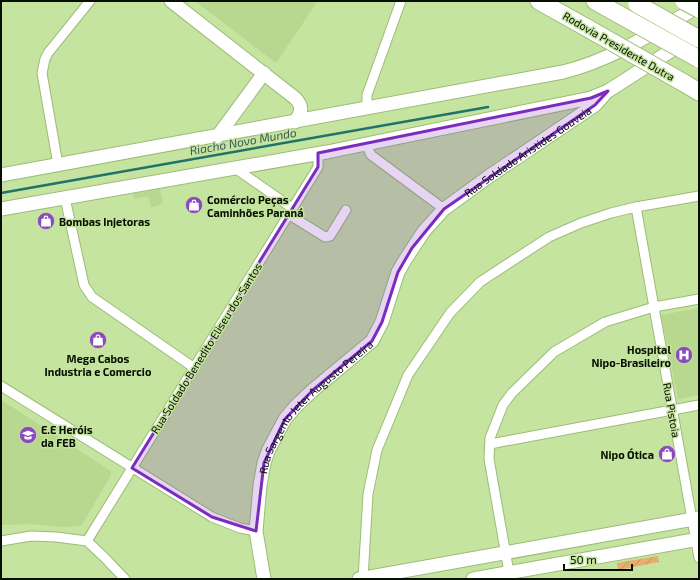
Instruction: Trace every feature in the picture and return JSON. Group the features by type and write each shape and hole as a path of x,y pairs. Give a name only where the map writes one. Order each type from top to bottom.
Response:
{"highway":[{"name":"Rodovia Presidente Dutra","path":"538,1 699,92"},
{"path":"595,1 699,59"},
{"path":"684,1 699,9"},
{"path":"634,3 699,39"}],"main road":[{"path":"171,1 295,98 300,104 302,111 295,122"},
{"path":"1,175 58,166 570,71 600,60 657,31 699,6"},
{"path":"1,209 318,154 590,98 608,91 699,33"},
{"path":"217,136 264,73"},
{"name":"Rua Soldado Aristides Gouveia","path":"444,209 488,177 595,105 608,91"},
{"name":"Rua Sargento Jeter Augusto Pereira","path":"264,579 256,531 260,485 264,463 273,441 285,419 296,406 372,341 382,322 398,272 424,232 444,209"},
{"path":"362,579 695,519"},
{"path":"473,579 510,576 697,539"}],"street":[{"path":"58,166 43,77 43,66 48,53 90,1"},
{"path":"367,109 367,95 401,1"},
{"path":"366,144 371,156 444,209"},
{"name":"Rua Soldado Benedito Eliseu dos Santos","path":"87,541 193,367 318,167 318,154"},
{"path":"235,168 325,237 330,236 346,210"},
{"path":"362,579 368,494 376,450 408,375 450,313 480,282 549,237 603,216 636,207 699,196"},
{"path":"65,198 84,285 90,294 102,304 193,367"},
{"name":"Rua Pistoia","path":"636,207 672,410 695,519 699,558"},
{"path":"510,576 489,459 490,444 497,419 512,393 554,352 604,322 654,307 699,299"},
{"path":"1,386 212,517 240,528 256,531"},
{"path":"490,444 699,405"},
{"path":"1,541 31,536 56,537 87,541 125,579"}],"highlighted area":[{"path":"608,91 595,105 444,209 412,248 398,272 382,322 372,341 313,390 285,419 264,463 256,531 212,517 132,468 318,167 318,153 591,98"}],"shaded area":[{"path":"195,1 318,1 276,63"},
{"path":"160,189 163,204 151,207 148,196 134,199 133,194"},
{"name":"Hospital Nipo-Brasileiro","path":"699,308 699,395 678,399 661,315"},
{"name":"E.E Heróis da FEB","path":"1,400 111,471 111,475 81,526 64,527 30,524 1,525"},
{"path":"658,556 659,562 618,570 617,563"}],"waterway":[{"name":"Riacho Novo Mundo","path":"1,193 488,107"}],"place":[{"name":"Comércio Peças Caminhões Paraná","path":"194,205"},
{"name":"Bombas Injetoras","path":"46,221"},
{"name":"Mega Cabos Industria e Comercio","path":"98,340"},
{"name":"Hospital Nipo-Brasileiro","path":"684,355"},
{"name":"E.E Heróis da FEB","path":"28,435"},
{"name":"Nipo Ótica","path":"667,454"}]}
